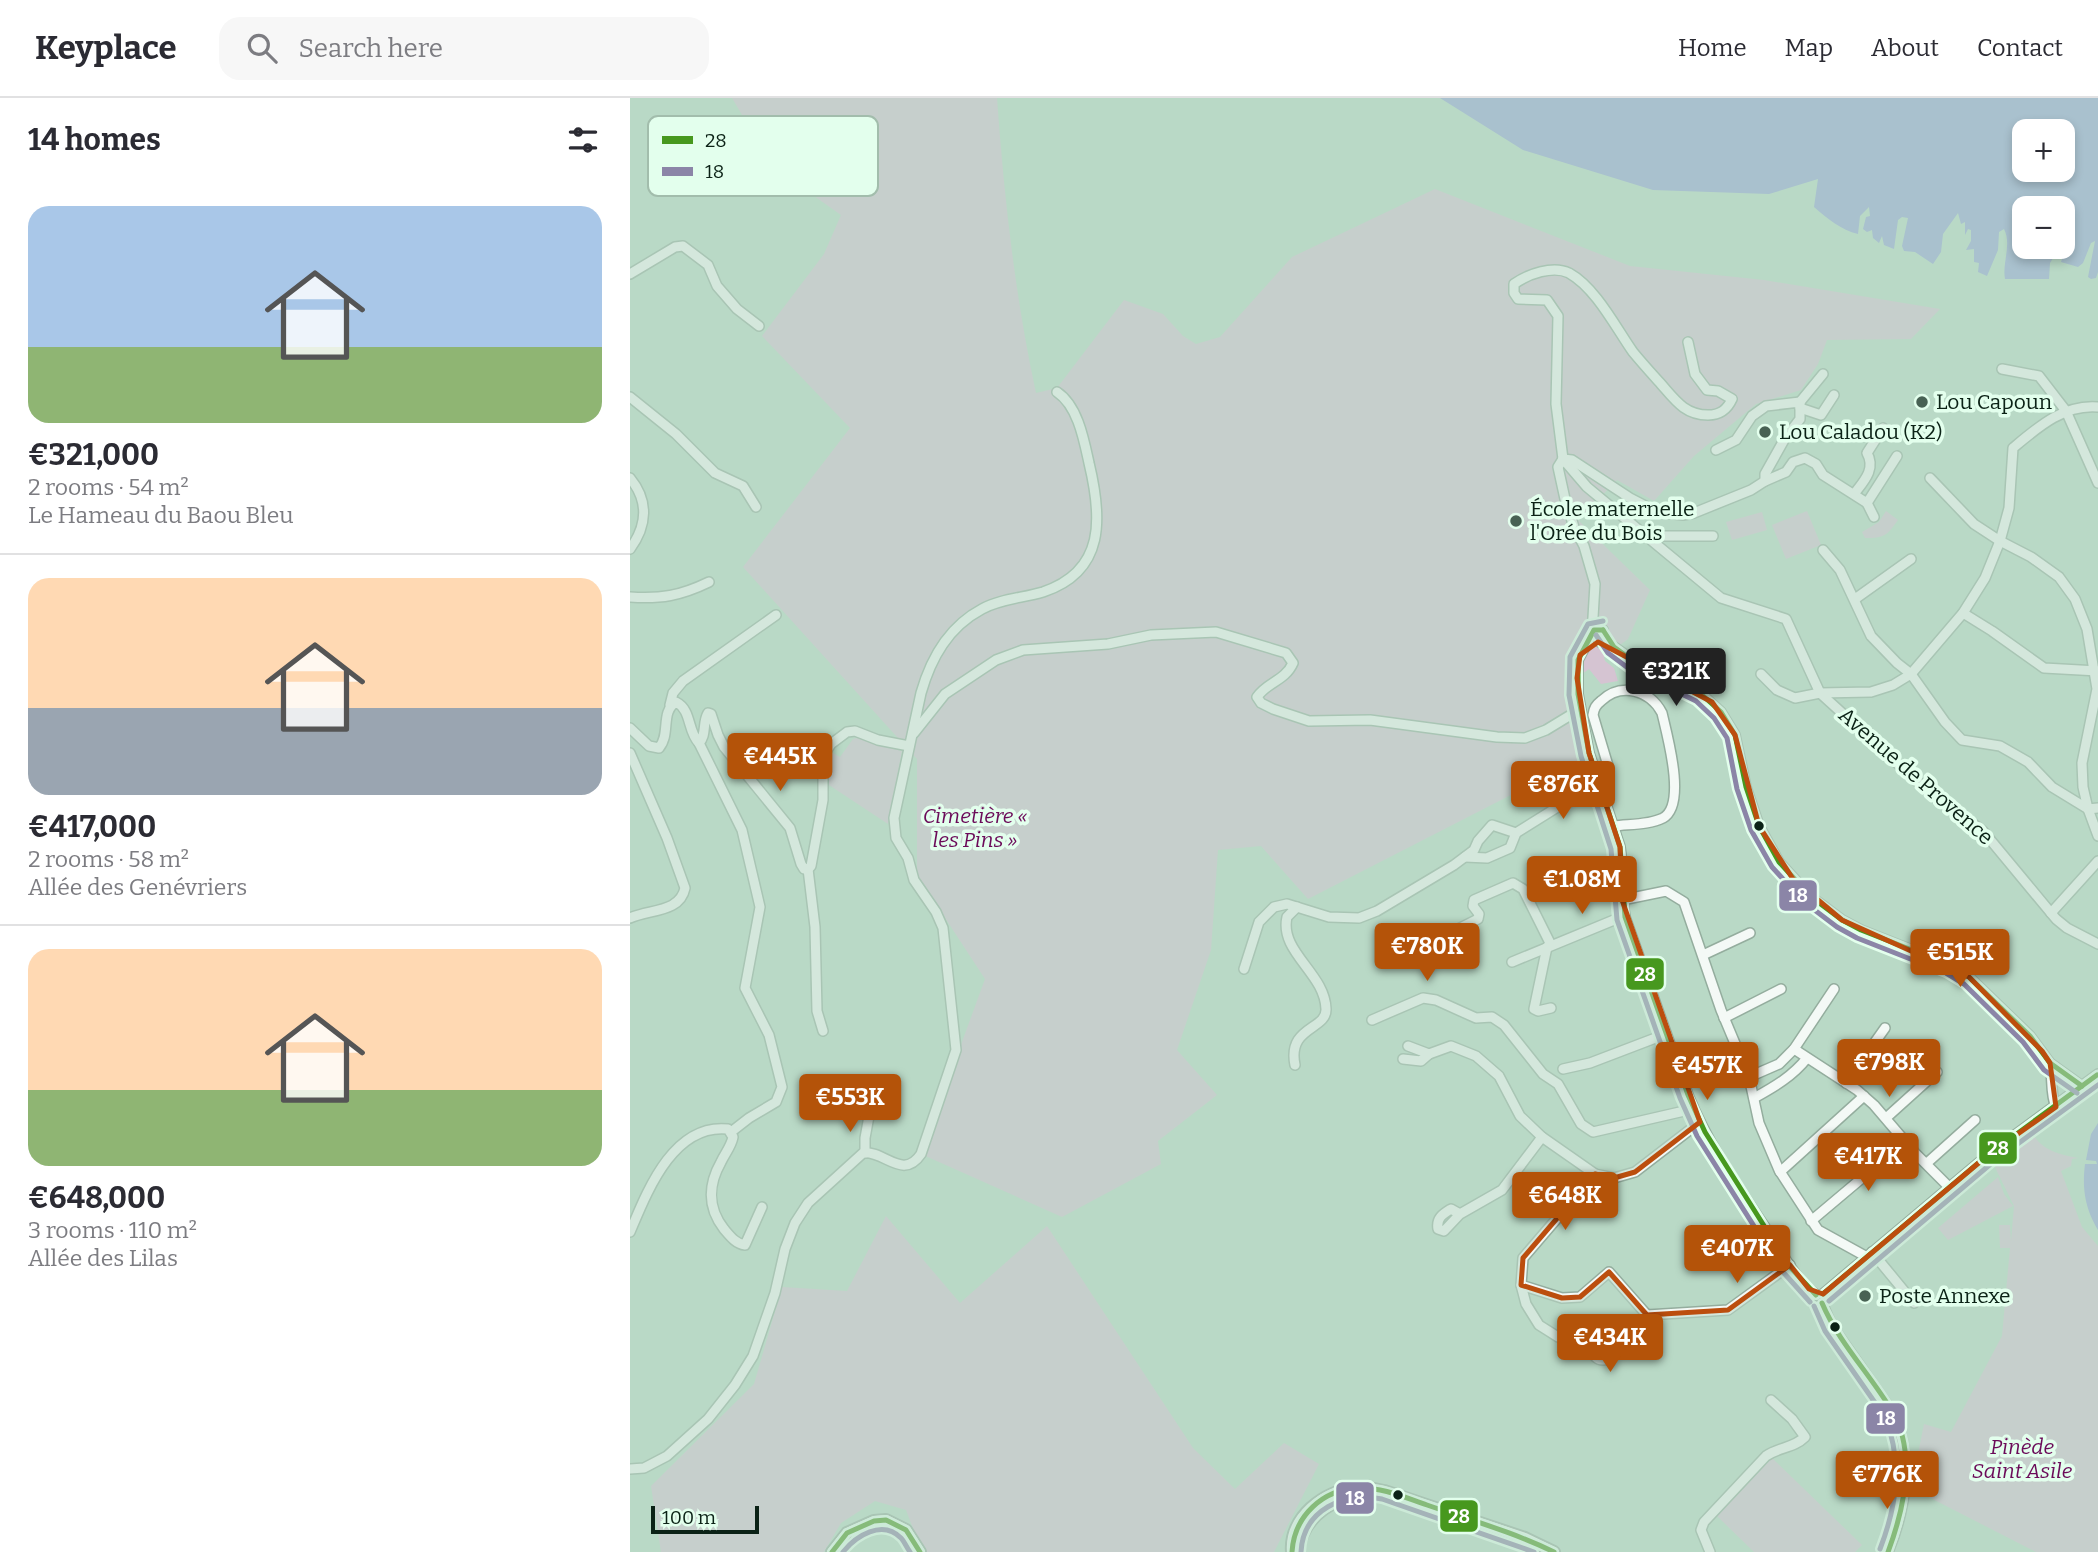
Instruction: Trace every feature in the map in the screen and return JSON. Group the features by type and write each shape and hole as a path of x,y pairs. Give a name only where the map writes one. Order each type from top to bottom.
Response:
{"main road":[{"path":"1292,1552 1297,1525 1311,1507 1335,1493 1364,1488 1384,1491 1525,1538 1554,1552"},
{"path":"1298,1552 1302,1533 1315,1516 1334,1503 1365,1495 1388,1499 1512,1538 1542,1552"},
{"path":"832,1552 847,1533 873,1521 886,1520 906,1530 920,1552"}],"street":[{"path":"630,274 676,247 683,246 708,265 717,286 737,309 759,326"},
{"path":"1688,342 1695,374 1707,390 1718,391 1732,399 1727,409 1715,415 1695,415 1679,405 1634,352 1586,286 1567,272 1545,271 1525,275 1514,284 1514,293 1518,299 1547,300 1558,316 1556,404 1563,459 1558,467 1564,499 1584,546 1595,584 1598,636 1640,665 1701,694 1721,712 1735,735 1748,796 1759,827 1779,862 1810,896 1842,920 1861,930 1950,965 1969,977 2030,1036 2050,1063 2082,1086"},
{"path":"2002,369 2039,376 2066,411 2098,483"},
{"path":"1765,481 1765,474 1784,440 1800,419 1800,405 1823,374"},
{"path":"630,1469 644,1468 667,1457 708,1419 735,1385 753,1356 775,1293 786,1244 808,1203 865,1153 898,1165 918,1159 956,1050 943,928 936,912 914,880 908,858 897,842 894,818 926,673 941,644 952,632 987,607 1042,592 1062,583 1079,570 1093,548 1097,536 1097,517 1089,464 1073,412 1065,397 1058,391"},
{"path":"1716,450 1736,440 1752,416 1766,406 1800,405 1821,415 1834,395"},
{"path":"630,397 676,434 715,473 743,486 756,507"},
{"path":"1761,674 1777,690 1795,698 1821,693 1871,692 1893,685 1911,674 1963,614 1984,578 2000,541 2009,508 2013,448 2040,424 2066,411 2087,406 2098,407"},
{"path":"1854,494 1871,470 1867,453 1882,428"},
{"path":"1867,503 1897,456"},
{"path":"1563,459 1572,460 1630,498 1657,512 1683,515 1751,490 1786,472 1793,462 1805,458 1815,464 1824,475 1867,503 1874,517"},
{"name":"Avenue de Provence","path":"1563,459 1587,487 1720,598 1786,619 1821,693 1921,785 1983,831 2051,913 2067,928 2098,944"},
{"path":"630,478 640,494 644,516 642,528 630,549"},
{"path":"1930,478 1974,524 2060,577 2075,599 2087,629 2097,671 2097,689 2082,763 2083,787 2093,808 2098,836"},
{"path":"1645,536 1713,536"},
{"path":"1823,550 1840,570 1871,636 1911,674 1945,722 1962,740 2000,746 2010,751 2028,762 2052,787 2093,808"},
{"path":"1855,599 1911,559"},
{"path":"630,597 672,597 685,594 709,582"},
{"path":"1963,614 2044,668 2097,671"},
{"path":"630,728 649,746 659,748 665,740 673,693 683,681 776,615"},
{"path":"910,742 945,694 982,668 1023,650 1108,644 1152,635 1196,632 1216,632 1286,653 1293,663 1289,672 1262,688 1256,697 1261,703 1291,717 1309,720 1370,720 1497,737 1525,738 1546,730 1569,716 1582,717"},
{"path":"1598,636 1578,660 1577,678 1589,753 1614,826 1622,861 1625,917 1693,1109 1700,1122 1723,1163 1790,1265 1809,1289 1820,1297 1832,1326 1899,1425 1905,1457 1905,1493 1903,1508 1888,1552"},
{"path":"1598,780 1605,778 1609,769 1593,715 1595,706 1616,690 1626,689 1650,698 1662,713 1674,783 1673,805 1665,817 1655,821 1614,826"},
{"path":"670,705 676,702 685,709 693,737 699,743 739,822 759,893 760,907 745,988 769,1035 782,1087 776,1102 731,1132"},
{"path":"699,743 704,736 705,717 711,713 724,747 757,790 782,815 790,828 801,864 804,869 808,869"},
{"path":"824,1031 817,1011 817,961 808,869 811,866 821,817 825,753 831,744 847,732 855,731 878,740 910,742"},
{"path":"630,753 667,838 685,888 681,899 675,904 630,918"},
{"path":"1465,857 1487,858 1510,849 1516,833 1564,803 1603,794"},
{"path":"1244,969 1259,922 1274,908 1287,904 1329,917 1359,918 1377,911 1465,857 1474,850 1492,825 1516,833"},
{"path":"2051,913 2098,861"},
{"path":"1418,958 1414,951 1478,919 1479,914 1473,906 1474,900 1513,883 1524,889 1549,946 1534,1009 1538,1012 1551,1008"},
{"path":"1622,900 1666,891 1684,902 1724,1018 1749,1077 1759,1123 1780,1172 1818,1230 1869,1255 1914,1303"},
{"path":"1294,1065 1294,1052 1299,1037 1324,1018 1326,1013 1321,986 1287,936 1287,917 1297,907"},
{"path":"1513,962 1625,917"},
{"path":"1703,956 1750,933"},
{"path":"1724,1018 1781,989"},
{"path":"1749,1077 1779,1064 1794,1049 1833,989"},
{"path":"1372,1020 1423,998 1436,1000 1476,1018 1492,1017 1504,1025 1544,1074 1558,1084 1581,1124 1593,1132 1693,1109"},
{"path":"1846,1083 1885,1028"},
{"path":"1563,1069 1590,1063 1666,1034"},
{"path":"1408,1046 1429,1054"},
{"path":"1403,1059 1421,1061 1429,1054 1451,1046 1476,1056 1499,1076 1520,1116 1542,1137 1595,1174 1614,1178 1635,1172 1700,1122"},
{"path":"1794,1049 1864,1096 1950,1188"},
{"path":"1754,1098 1788,1077 1807,1058"},
{"path":"2050,1063 2053,1076 2052,1098 2056,1107"},
{"path":"1886,1118 1937,1072"},
{"path":"1820,1297 1998,1147 2098,1074"},
{"path":"1780,1172 1864,1096"},
{"path":"865,1153 864,1138 869,1116"},
{"path":"1927,1163 1975,1120"},
{"path":"630,1232 654,1177 673,1154 702,1132 728,1129 731,1132"},
{"path":"731,1132 732,1143 712,1183 710,1200 713,1211 726,1232 743,1246 748,1243 762,1207"},
{"path":"1460,1214 1502,1190 1542,1137"},
{"path":"1811,1221 1906,1141"},
{"path":"1592,1345 1558,1337 1539,1325 1526,1304 1521,1285 1523,1258 1595,1174"},
{"path":"1521,1285 1562,1298 1580,1297 1609,1272 1647,1315 1728,1310 1790,1265"},
{"path":"1710,1552 1701,1530 1704,1522 1766,1456 1778,1449 1797,1444 1805,1437 1792,1419 1771,1400"}],"highlighted area":[{"path":"1598,642 1712,702 1735,735 1759,826 1793,879 1842,920 1969,977 2042,1051 2050,1063 2056,1107 1988,1155 1823,1294 1809,1289 1790,1265 1728,1310 1647,1315 1609,1272 1580,1297 1562,1298 1521,1285 1523,1258 1595,1174 1614,1178 1635,1172 1700,1122 1622,900 1620,847 1589,753 1577,678 1580,655"}],"green space":[{"name":"Cimetière « les Pins »","path":"732,98 997,98 1011,246 1036,393 1057,388 1124,300 1163,314 1183,336 1196,344 1220,337 1292,257 1435,189 1630,266 1764,280 1940,309 1911,339 1827,340 1818,364 1801,390 1756,404 1694,456 1654,501 1617,480 1578,520 1650,590 1628,639 1604,657 1614,668 1618,681 1601,684 1589,669 1565,686 1591,781 1570,791 1540,780 1308,899 1261,846 1218,850 1211,950 1177,1050 1217,1095 1158,1141 1161,1164 1062,1217 921,1154 985,979 917,875 917,759 743,567 850,428 762,336 824,254 841,215 814,196 878,196 878,116 743,116"},
{"path":"1807,511 1821,545 1786,559 1772,525"},
{"path":"1886,511 1898,520 1888,533 1865,538 1862,532 1879,522"},
{"path":"1762,512 1767,530 1732,540 1726,522"},
{"path":"860,737 874,744 902,751 888,824 829,785 828,758 833,753 840,757 853,739"},
{"name":"Pinède Saint Asile","path":"2032,1133 2046,1148 2078,1158 2072,1159 2071,1166 2061,1171 2082,1227 2098,1246 2098,1552 2036,1552 1911,1488 1924,1424 1951,1432 2002,1336 2010,1248 2000,1248 1999,1225 2010,1225 2011,1241 2014,1206 1991,1159"},
{"path":"1998,1177 2004,1194 2013,1206 1948,1240 1938,1228"},
{"path":"886,1216 960,1303 1047,1226 1193,1448 1235,1489 1284,1443 1319,1464 1274,1552 926,1552 920,1547 906,1510 875,1501 841,1523 824,1552 661,1552 651,1486 754,1384 782,1287 847,1291"},
{"path":"1772,1458 1862,1545 1855,1552 1754,1552 1717,1516"}],"water":[{"path":"1440,98 2098,98 2096,278 2088,277 2095,241 2091,243 2083,263 2078,267 2061,262 2062,259 2075,259 2075,196 2012,196 2012,259 2052,259 2049,279 2005,279 2007,241 2004,229 1999,232 1998,250 1987,276 1978,272 1979,263 1974,262 1974,249 1966,250 1971,241 1971,230 1968,229 1965,235 1965,222 1961,224 1958,213 1943,234 1941,252 1933,264 1915,252 1904,251 1902,246 1908,218 1902,217 1898,220 1894,249 1884,245 1882,236 1879,243 1873,238 1872,230 1867,232 1863,229 1866,217 1870,216 1869,207 1860,216 1858,234 1830,220 1814,207 1818,179 1769,194 1653,190 1523,150"},
{"path":"2098,1123 2098,1230 2087,1206 2084,1182 2085,1164 2097,1164 2096,1161 2086,1160 2091,1134"}],"transit line":[{"name":"18","path":"1603,621 1588,624 1570,657 1569,695 1581,756 1611,849 1617,920 1680,1098 1697,1136 1783,1272 1810,1302"},
{"name":"28","path":"1603,630 1594,630 1578,660 1578,694 1589,753 1620,847 1625,917 1688,1095 1705,1132 1790,1267 1816,1295"},
{"name":"28","path":"1603,630 1614,647 1633,661 1701,694 1721,712 1735,735 1746,787 1759,826 1779,862 1810,896 1842,920 1861,930 1950,965 1969,977 2030,1036 2050,1063 2082,1086"},
{"name":"18","path":"1596,635 1608,653 1628,668 1696,701 1714,718 1727,738 1737,789 1751,830 1772,867 1804,902 1837,927 1857,938 1946,973 1964,984 2023,1042 2044,1070 2077,1093"},
{"name":"28","path":"1823,1294 1988,1155 2097,1075"},
{"name":"18","path":"1829,1301 1993,1162 2098,1085"},
{"name":"28","path":"1822,1303 1837,1332 1883,1397 1900,1427 1906,1463 1905,1481 1899,1518 1888,1552"},
{"name":"18","path":"1814,1306 1825,1331 1885,1417 1891,1434 1896,1483 1880,1549"},
{"name":"28","path":"1292,1552 1298,1527 1313,1507 1334,1493 1359,1488 1376,1489 1402,1496 1507,1532 1554,1552"},
{"name":"18","path":"1301,1552 1303,1537 1317,1515 1340,1501 1368,1497 1382,1499 1534,1552"},
{"name":"28","path":"832,1552 847,1533 874,1521 886,1520 906,1530 920,1552"},
{"name":"18","path":"843,1552 855,1540 878,1530 894,1532 910,1552"}],"place":[{"name":"Lou Capoun","path":"1922,402"},
{"name":"Lou Caladou (K2)","path":"1765,432"},
{"name":"École maternelle l'Orée du Bois","path":"1516,521"},
{"name":"Poste Annexe","path":"1865,1296"}]}
